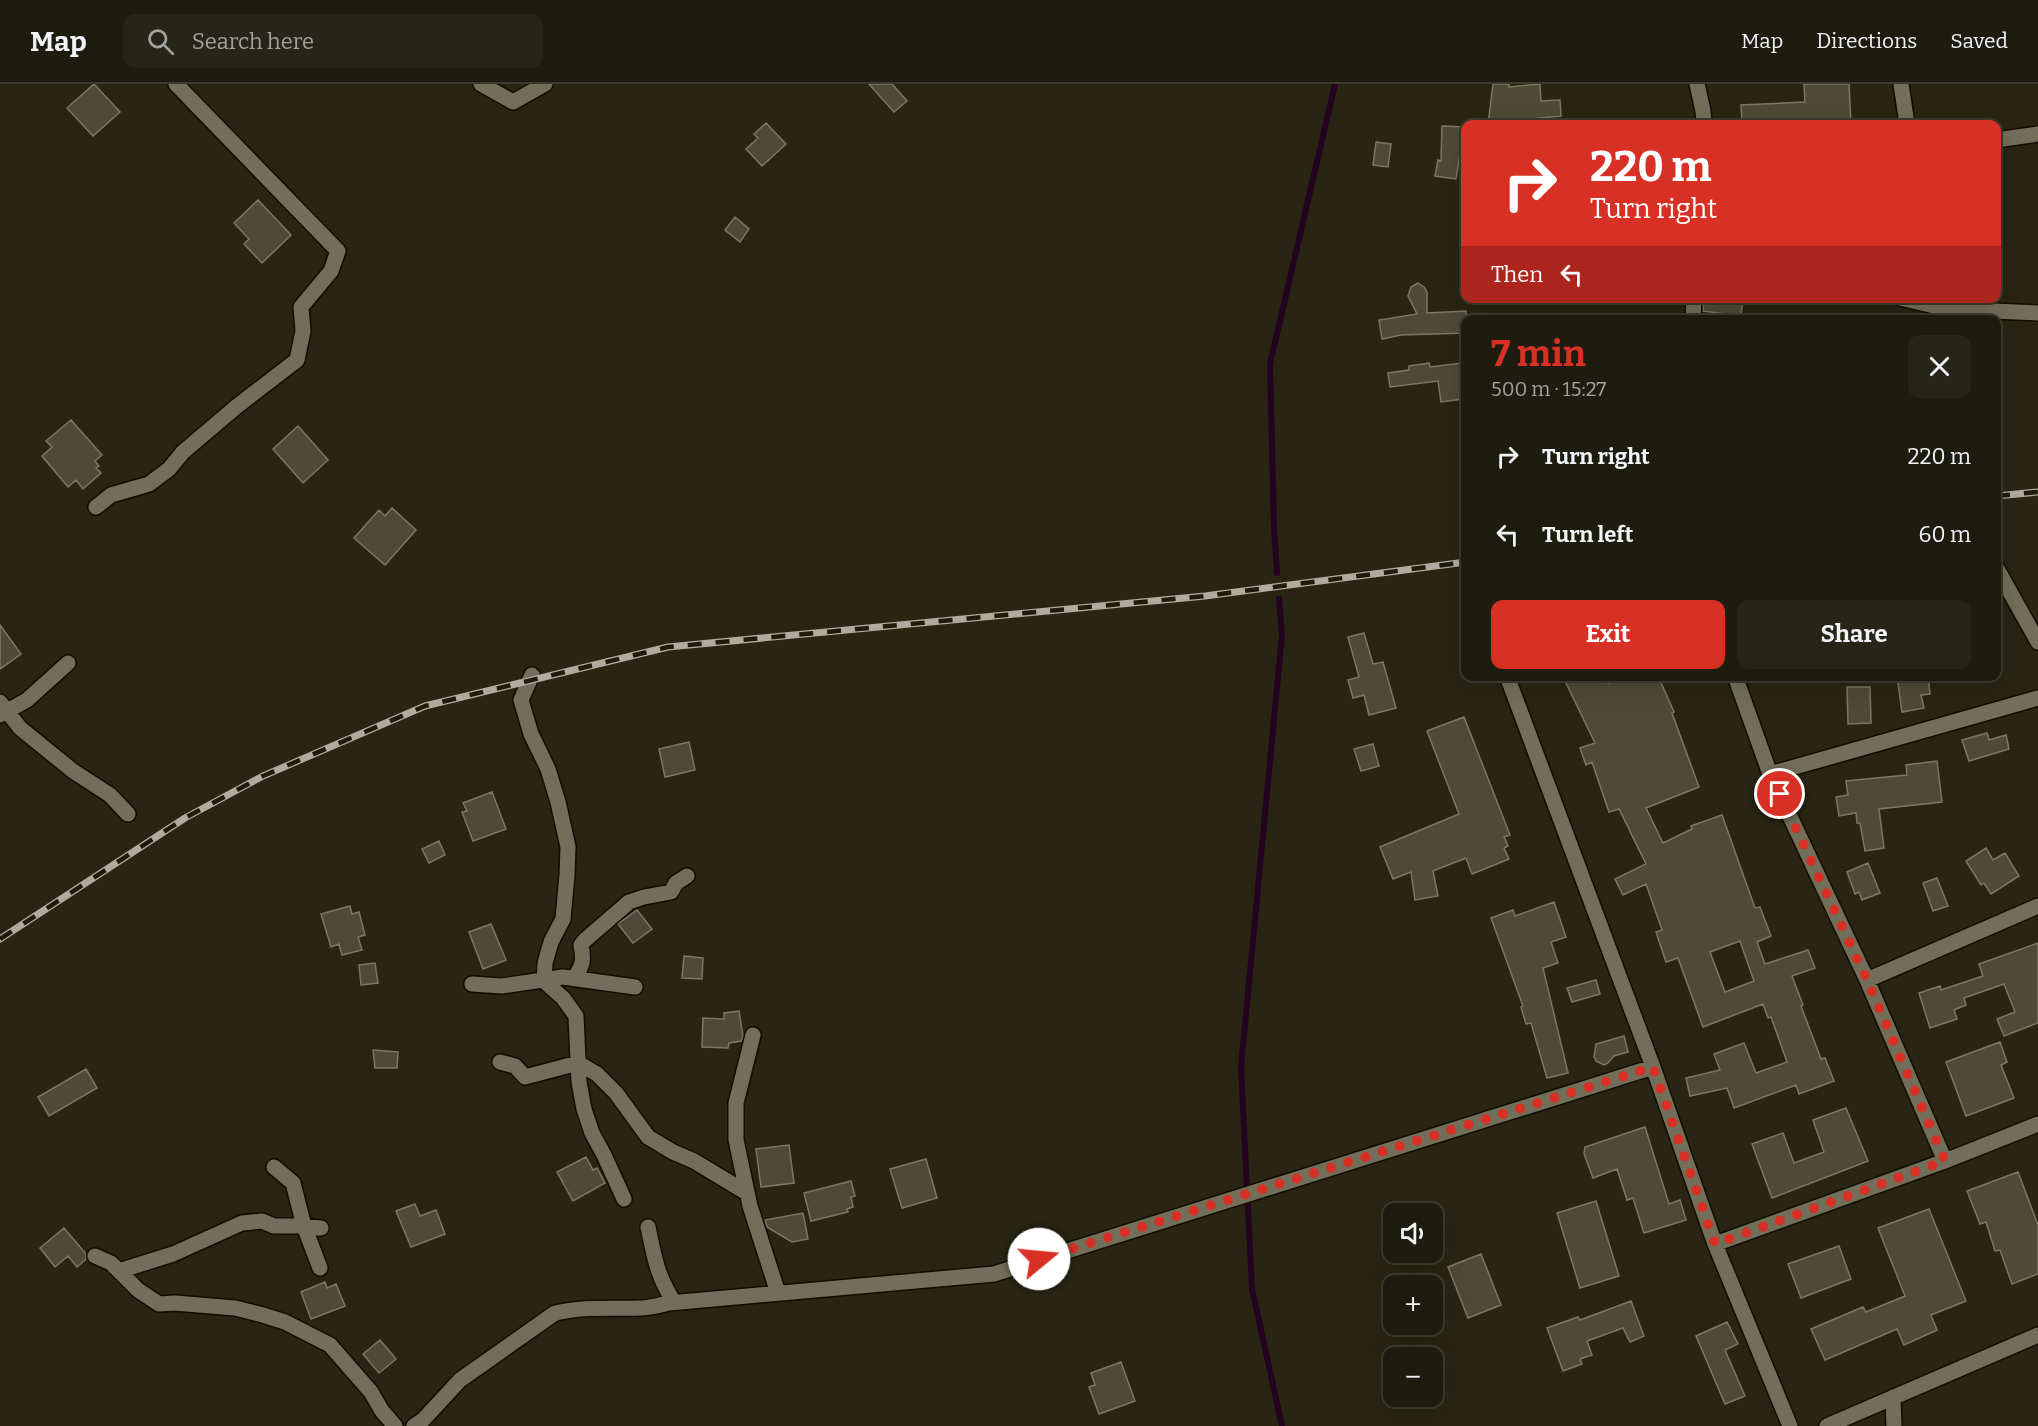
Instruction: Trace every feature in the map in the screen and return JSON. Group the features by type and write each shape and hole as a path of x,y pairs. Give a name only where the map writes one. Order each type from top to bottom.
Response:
{"street":[{"path":"96,507 111,495 149,484 236,407 297,360 303,331 302,308 331,271 338,251 176,84"},
{"path":"481,84 513,102 545,84"},
{"path":"1696,84 1704,120"},
{"path":"1901,84 1906,120"},
{"path":"2001,139 2038,134"},
{"path":"1945,304 2038,313"},
{"path":"2001,576 2038,642"},
{"path":"68,663 27,700 2,709 20,728 73,771 110,795 128,814"},
{"path":"531,675 521,700 531,734 552,780 568,847 562,919 551,942 545,963 544,981"},
{"path":"1509,681 1653,1067 1715,1244 1790,1426"},
{"path":"1737,681 1770,774 1867,980 1945,1161"},
{"path":"1770,774 2038,698"},
{"path":"574,978 582,968 584,960 581,945 585,940 629,902 671,892 676,883 687,876"},
{"path":"1867,980 2038,906"},
{"path":"472,984 502,986 563,977 635,987"},
{"path":"544,981 563,998 576,1016 579,1082 584,1109 592,1133 624,1199"},
{"path":"753,1035 736,1103 736,1140 750,1206 778,1293"},
{"path":"500,1062 515,1066 525,1077 578,1064 597,1074 616,1093 648,1137 747,1193"},
{"path":"414,1426 423,1420 460,1380 555,1313 584,1308 643,1308 674,1302 994,1274 1653,1067"},
{"path":"1715,1244 1945,1161 2038,1124"},
{"path":"274,1167 293,1183 304,1226 320,1268"},
{"path":"119,1270 182,1250 242,1223 262,1221 274,1226 321,1228"},
{"path":"648,1227 656,1267 663,1286 674,1302"},
{"path":"94,1256 111,1263 138,1290 159,1304 175,1303 235,1308 285,1322 330,1345 366,1385 382,1411 395,1426"},
{"path":"1827,1426 2038,1335"},
{"path":"1893,1397 1894,1426"}],"building":[{"path":"94,84 120,112 93,136 67,108"},
{"path":"869,84 892,84 907,101 894,112"},
{"path":"1493,84 1509,84 1509,87 1540,84 1541,101 1560,100 1561,116 1488,120"},
{"path":"1804,84 1849,84 1851,120 1742,120 1741,105 1805,102"},
{"path":"766,123 786,144 762,166 746,149 758,138 754,134"},
{"path":"1442,126 1461,127 1461,154 1456,179 1435,176 1438,160 1441,161"},
{"path":"1376,142 1391,144 1388,167 1373,165"},
{"path":"258,200 291,235 262,263 244,244 249,239 234,223"},
{"path":"735,217 749,229 740,242 725,230"},
{"path":"1418,283 1424,287 1427,292 1427,313 1466,311 1466,315 1461,315 1461,333 1401,335 1382,339 1379,320 1417,314 1408,296 1411,287"},
{"path":"1704,303 1742,303 1741,315 1703,311"},
{"path":"1429,363 1430,367 1461,363 1461,399 1441,402 1438,381 1390,387 1388,373 1409,370 1409,366"},
{"path":"71,420 102,455 95,461 99,466 96,468 101,473 83,489 76,480 68,487 42,456 52,447 46,441"},
{"path":"298,426 328,460 303,483 273,449"},
{"path":"392,508 416,530 385,565 354,538 379,510 385,516"},
{"path":"0,625 21,654 0,669"},
{"path":"1364,633 1373,664 1383,662 1396,708 1369,715 1364,695 1353,698 1348,680 1359,677 1348,637"},
{"path":"1570,681 1607,681 1608,683 1612,681 1660,681 1674,712 1672,713 1699,787 1646,808 1663,843 1692,829 1691,826 1722,815 1755,908 1760,907 1771,936 1757,942 1765,964 1808,950 1815,968 1792,976 1821,1059 1825,1058 1834,1081 1799,1094 1796,1085 1734,1108 1727,1088 1690,1096 1686,1078 1720,1070 1714,1054 1744,1043 1756,1073 1787,1062 1771,1017 1768,1018 1763,1004 1703,1027 1678,958 1666,962 1656,932 1662,930 1646,884 1623,895 1615,879 1646,864 1619,809 1609,812 1592,762 1586,765 1580,748 1595,743 1566,683","holes":["1740,941 1754,981 1725,992 1710,952"]},
{"path":"1898,681 1929,681 1930,694 1921,695 1924,708 1902,712"},
{"path":"1847,687 1870,687 1871,723 1848,724"},
{"path":"1464,717 1510,835 1504,837 1508,846 1504,848 1509,859 1472,874 1466,858 1433,871 1438,896 1415,900 1411,872 1393,879 1380,847 1459,814 1427,731"},
{"path":"1987,733 1989,740 2006,735 2009,749 1969,761 1962,740"},
{"path":"689,742 695,770 665,777 659,749"},
{"path":"1373,744 1379,766 1361,771 1354,749"},
{"path":"1937,761 1942,802 1879,809 1884,848 1865,851 1856,813 1839,816 1836,797 1848,795 1846,781 1907,775 1906,765"},
{"path":"492,792 506,829 473,841 462,812 467,811 463,803"},
{"path":"439,841 445,855 429,863 422,849"},
{"path":"1986,848 1993,860 2005,853 2019,876 1991,894 1984,883 1981,885 1966,861"},
{"path":"1868,863 1880,893 1862,900 1859,892 1855,894 1847,872"},
{"path":"1937,878 1948,906 1933,911 1923,883"},
{"path":"1554,902 1566,937 1551,942 1558,963 1543,968 1568,1073 1547,1078 1531,1023 1526,1024 1521,1007 1523,1006 1491,918 1513,910 1515,916"},
{"path":"350,906 352,914 359,912 365,935 358,937 362,950 342,955 339,944 331,947 321,914"},
{"path":"637,910 652,929 633,943 618,924"},
{"path":"491,924 506,960 483,969 469,932"},
{"path":"2038,943 2038,1023 2004,1036 1997,1019 2015,1012 2004,984 1964,998 1966,1005 1954,1010 1957,1019 1930,1028 1919,993 1940,986 1941,990 1983,976 1979,964"},
{"path":"684,956 703,958 702,979 682,978"},
{"path":"375,963 378,983 361,985 359,965"},
{"path":"1596,980 1600,994 1572,1002 1567,988"},
{"path":"739,1011 743,1036 741,1041 729,1043 728,1048 702,1047 703,1018 724,1019 724,1013"},
{"path":"1624,1036 1628,1052 1614,1056 1604,1065 1596,1061 1594,1057 1596,1044"},
{"path":"2000,1042 2007,1062 2001,1065 2014,1098 1966,1116 1946,1062"},
{"path":"373,1050 398,1052 397,1068 375,1068"},
{"path":"86,1069 97,1088 49,1116 38,1097"},
{"path":"1846,1108 1868,1161 1772,1198 1752,1144 1783,1133 1794,1163 1824,1152 1813,1120"},
{"path":"1645,1127 1669,1204 1680,1200 1686,1220 1644,1233 1633,1198 1627,1200 1617,1169 1593,1178 1584,1154 1585,1147"},
{"path":"789,1145 794,1183 761,1187 756,1149"},
{"path":"586,1157 593,1170 597,1168 605,1183 573,1201 557,1172"},
{"path":"926,1159 937,1198 902,1208 890,1169"},
{"path":"2018,1172 2038,1225 2038,1274 2012,1284 2000,1250 1995,1251 1986,1222 1980,1224 1967,1191"},
{"path":"851,1181 855,1196 851,1197 853,1207 847,1209 848,1212 811,1221 804,1193"},
{"path":"1596,1201 1619,1276 1580,1288 1557,1213"},
{"path":"415,1204 420,1216 436,1210 445,1234 411,1247 396,1211"},
{"path":"1929,1209 1966,1301 1931,1315 1937,1330 1904,1345 1897,1329 1825,1360 1811,1329 1863,1307 1866,1312 1905,1296 1878,1228"},
{"path":"803,1213 808,1239 792,1242 767,1227 765,1220"},
{"path":"64,1228 86,1254 86,1259 77,1267 68,1256 55,1267 40,1248"},
{"path":"1839,1246 1851,1279 1801,1298 1788,1264"},
{"path":"1481,1254 1501,1305 1468,1318 1448,1267"},
{"path":"325,1282 327,1288 336,1284 345,1306 311,1319 301,1292"},
{"path":"1631,1301 1644,1336 1630,1342 1623,1328 1587,1341 1592,1355 1580,1359 1582,1364 1563,1371 1547,1328 1578,1317 1580,1320"},
{"path":"1727,1322 1738,1344 1725,1350 1745,1396 1725,1404 1696,1336"},
{"path":"380,1340 396,1359 379,1373 363,1354"},
{"path":"1121,1362 1135,1401 1099,1414 1089,1387 1095,1385 1091,1373"}],"waterway":[{"path":"1277,573 1270,364 1335,84"},
{"path":"1279,599 1282,635 1241,1067 1252,1289 1282,1426"}],"railway":[{"path":"2001,496 2038,492"},
{"path":"0,939 185,818 263,776 425,706 668,647 1205,596 1461,563"}],"route":[{"path":"1039,1259 1653,1067 1715,1244 1945,1161 1867,980 1780,794"}]}
